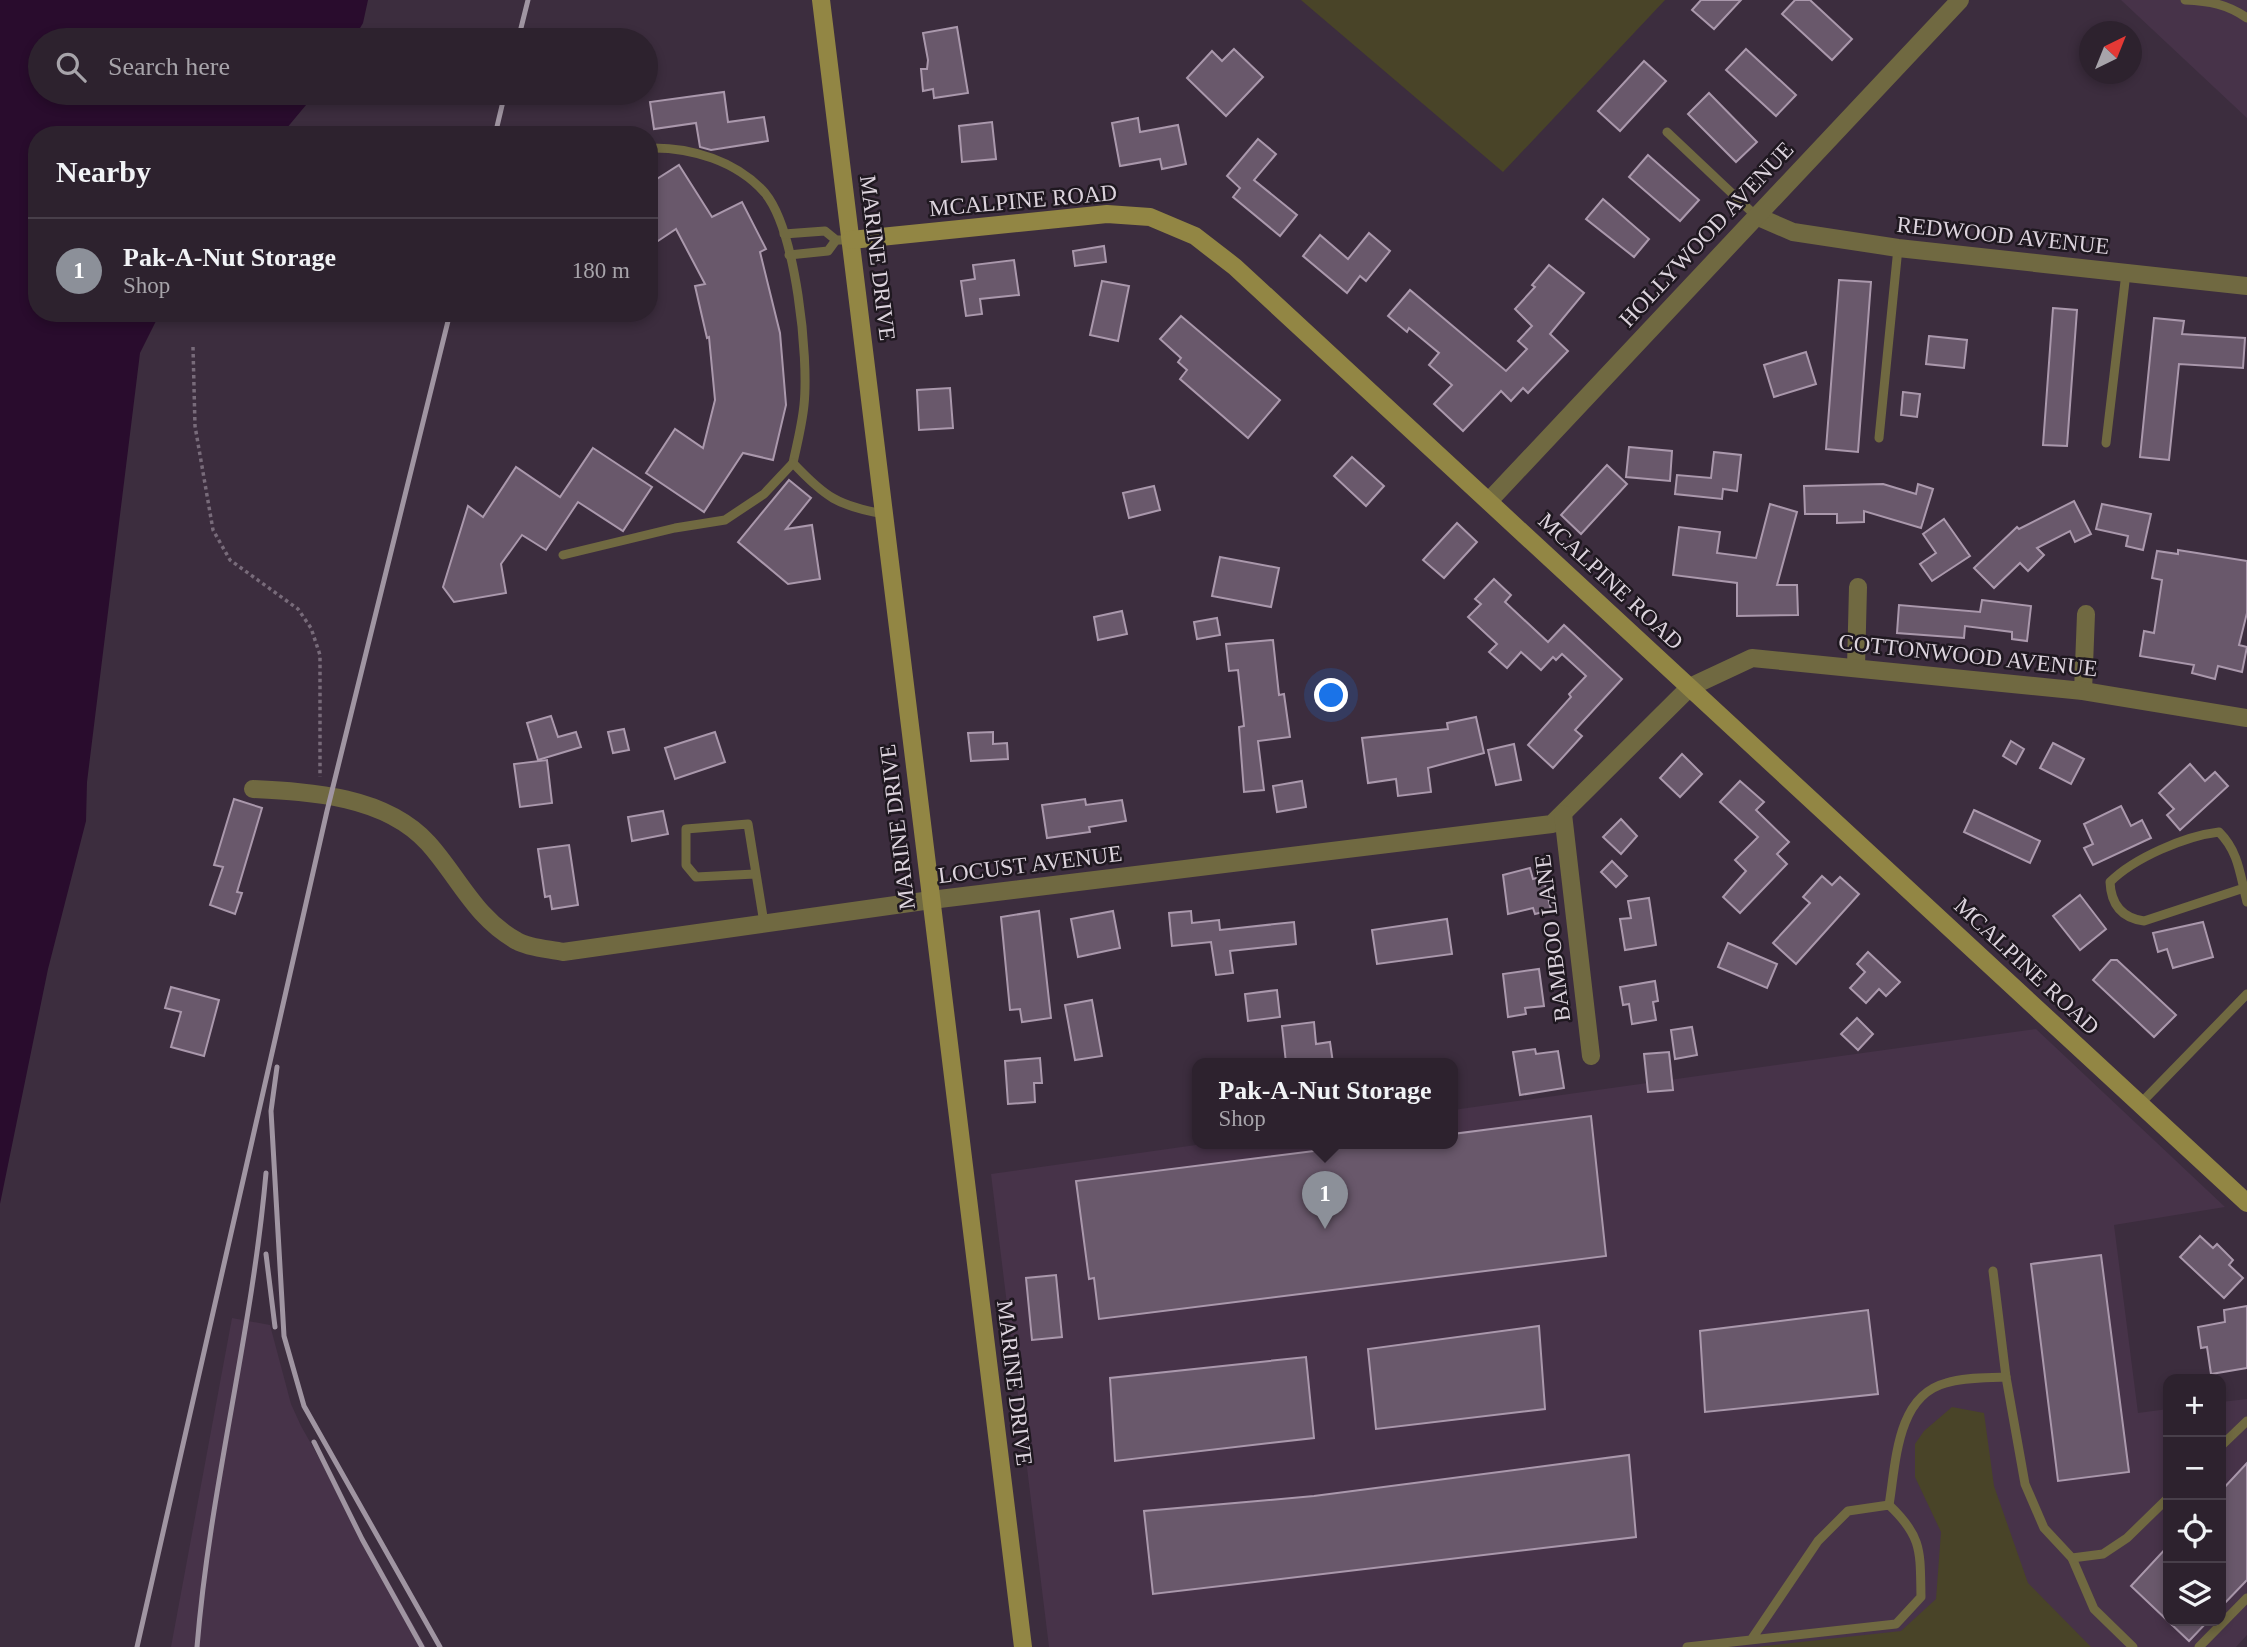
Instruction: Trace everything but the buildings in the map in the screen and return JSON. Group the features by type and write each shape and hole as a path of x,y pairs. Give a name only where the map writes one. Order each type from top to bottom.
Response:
{"street":[{"name":"MARINE DRIVE","path":"821,0 843,240 884,514 1023,1647"},
{"name":"HOLLYWOOD AVENUE","path":"1489,502 1960,0"},
{"name":"MCALPINE ROAD","path":"843,240 1107,214 1150,217 1195,236 1235,267 2247,1203"},
{"name":"REDWOOD AVENUE","path":"1756,216 1793,232 1898,248 2247,286"},
{"path":"1856,667 1858,587"},
{"path":"2083,691 2086,614"},
{"name":"COTTONWOOD AVENUE","path":"1689,687 1752,658 2083,691 2247,718"},
{"name":"LOCUST AVENUE","path":"253,789 320,793 384,812 426,841 479,913 518,942 563,952 931,900 1552,824 1689,687"},
{"name":"BAMBOO LANE","path":"1563,814 1591,1056"}],"lane":[{"path":"2185,0 2210,1 2233,8 2247,19"},
{"path":"1667,132 1756,216"},
{"path":"563,555 675,528 725,520 764,494 793,463 804,405 805,369 800,312 784,234 765,194 743,174 695,152 658,148"},
{"path":"784,234 825,231 843,240 828,251 789,255"},
{"path":"1879,438 1898,248"},
{"path":"2106,443 2126,273"},
{"path":"793,463 813,484 844,506 884,514"},
{"path":"755,874 696,877 686,865 686,830 748,824 764,923"},
{"path":"2244,888 2144,921 2129,919 2119,910 2110,895 2110,882 2120,872 2194,835 2218,832 2233,846 2244,888 2247,902"},
{"path":"2140,1104 2247,993"},
{"path":"1993,1271 2006,1377 2025,1483 2044,1528 2072,1558 2094,1609 2133,1647"},
{"path":"1889,1505 1904,1422 1922,1398 1943,1383 2006,1377"},
{"path":"2226,1441 2247,1421"},
{"path":"2072,1558 2104,1554 2127,1538 2166,1500"},
{"path":"1687,1647 1895,1623 1921,1597 1920,1553 1911,1525 1889,1505"},
{"path":"1751,1640 1818,1541 1848,1511 1889,1505"},
{"path":"2199,1647 2247,1598"}],"path":[{"path":"193,347 195,426 213,530 230,561 298,609 311,628 320,655 320,793"}],"shaded area":[{"path":"0,0 368,0 360,28 28,28 28,105 306,105 288,126 28,126 28,322 156,322 140,353 87,782 86,821 48,969 0,1204"},
{"path":"1301,0 1665,0 1503,172"},
{"path":"2121,0 2247,0 2247,118"},
{"path":"2036,1029 2225,1207 2114,1225 2138,1413 2163,1410 2163,1626 2226,1626 2226,1401 2247,1399 2247,1635 2236,1647 1049,1647 991,1174 1192,1146 1192,1149 1458,1149 1458,1109"},
{"path":"232,1318 270,1325 291,1404 301,1426 426,1647 171,1647"},
{"path":"1952,1407 1984,1413 1994,1486 2028,1583 2091,1647 1756,1647 1901,1631 1936,1599 1941,1532 1915,1477 1915,1444 1924,1431"}],"railway":[{"path":"521,28 528,0"},
{"path":"497,126 502,105"},
{"path":"137,1647 327,811 448,322"},
{"path":"277,1067 271,1111 284,1336 304,1406 440,1647"},
{"path":"197,1647 211,1528 251,1292 266,1173"},
{"path":"266,1254 275,1327"},
{"path":"314,1442 362,1539 422,1647"}],"place":[{"name":"Pak-A-Nut Storage","path":"1325,1229"}]}
